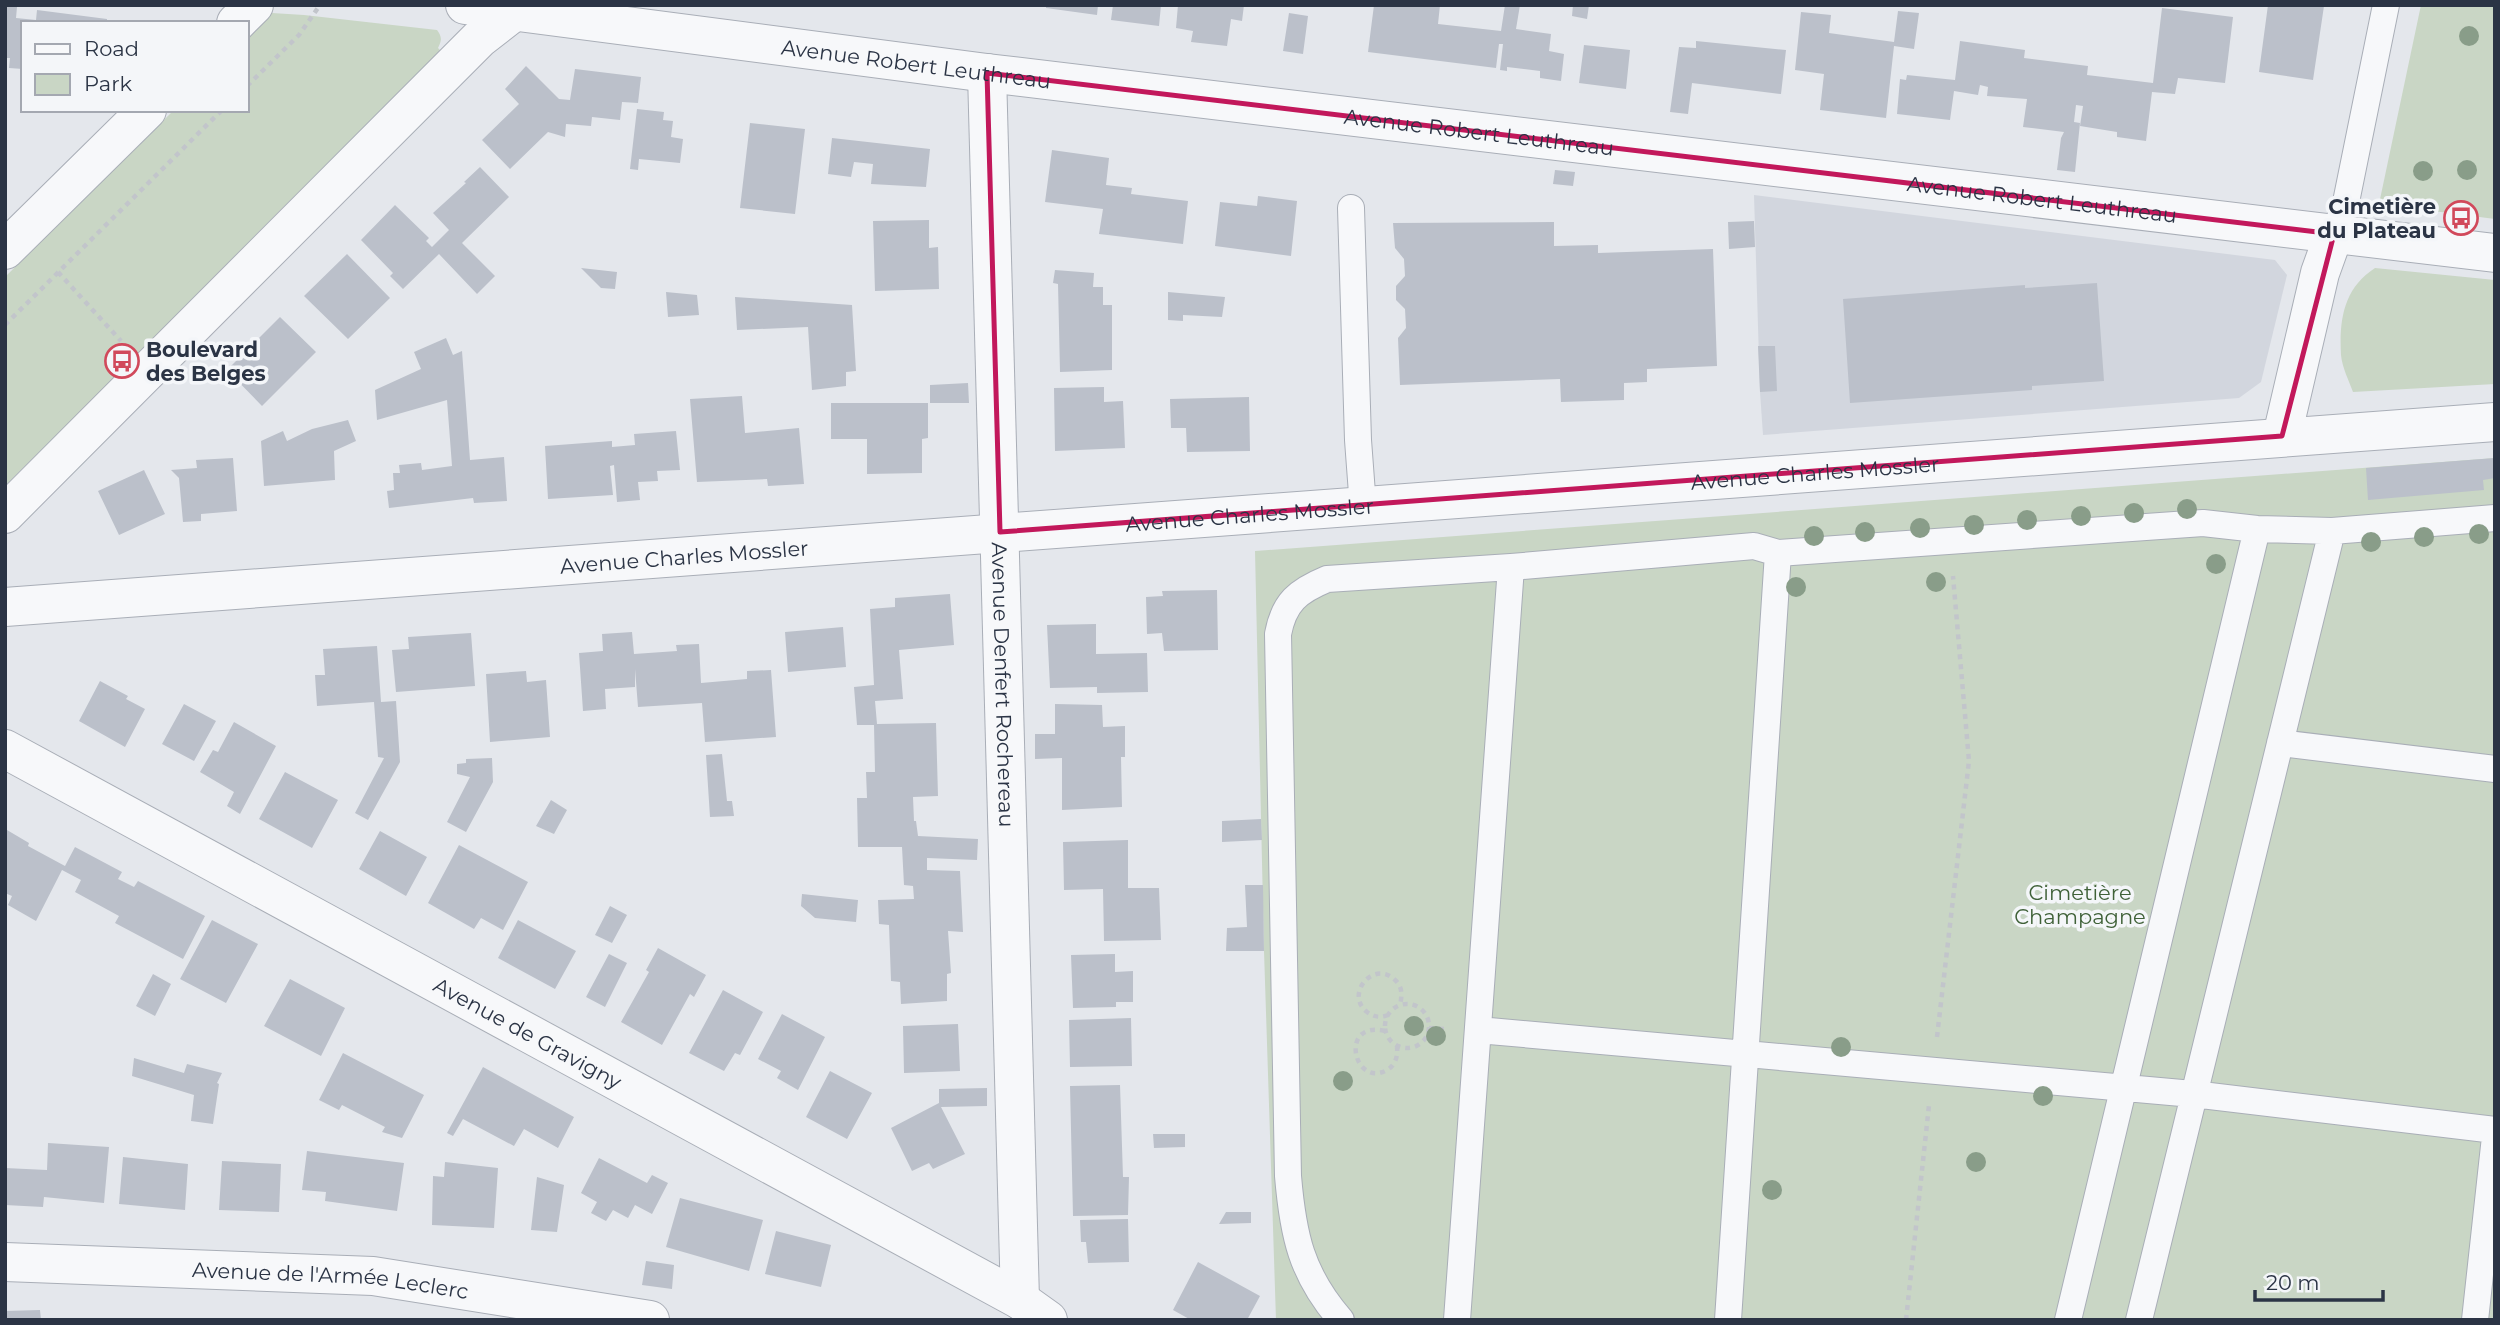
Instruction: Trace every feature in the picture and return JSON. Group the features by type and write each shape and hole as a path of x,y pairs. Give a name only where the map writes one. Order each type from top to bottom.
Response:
{"street":[{"path":"238,21 254,5"},
{"name":"Avenue Robert Leuthreau","path":"465,5 518,8 987,73 2495,253"},
{"path":"5,514 479,39 518,8"},
{"name":"Avenue Denfert Rochereau","path":"987,73 1000,532 1034,1310"},
{"path":"5,250 145,112"},
{"path":"2282,436 2320,273 2334,234"},
{"name":"Avenue Charles Mossler","path":"5,607 2495,422"},
{"name":"Avenue de Gravigny","path":"5,749 1034,1310"},
{"name":"Avenue de l'Armée Leclerc","path":"5,1262 373,1276 650,1320"}],"lane":[{"path":"2334,234 2346,202 2386,5"},
{"path":"1351,208 1358,440 1363,507"},
{"path":"1340,1320 1307,1273 1292,1224 1288,1176 1278,634 1282,614 1307,587 1327,579 1511,567 1754,546 1778,553 2203,523 2257,529 2332,531 2495,518"},
{"path":"2068,1320 2257,529"},
{"path":"2139,1320 2332,531"},
{"path":"1728,1320 1778,553"},
{"path":"1457,1320 1511,567"},
{"path":"2280,743 2495,769"},
{"path":"1478,1030 2193,1094 2495,1130"},
{"path":"2475,1320 2495,1137"}],"path":[{"path":"248,85 299,35 318,6"},
{"path":"5,325 220,112"},
{"path":"58,272 126,346"},
{"path":"1906,1320 1969,761 1950,541"},
{"path":"1377,973 1389,975 1398,982 1402,992 1399,1006 1383,1017 1372,1016 1363,1009 1359,998 1360,987 1367,978 1377,973"},
{"path":"1397,1046 1413,1047 1421,1043 1429,1028 1428,1019 1417,1006 1399,1006"},
{"path":"1386,1032 1374,1029 1363,1033 1356,1042 1355,1054 1359,1064 1368,1072 1379,1073 1390,1069 1397,1059 1399,1048 1386,1032 1388,1015"}],"highlighted area":[{"path":"987,73 2334,234 2282,436 1000,532"}],"shaded area":[{"path":"1754,195 2275,260 2287,275 2261,382 2239,398 1763,435"}],"green space":[{"path":"2421,5 2495,5 2495,219 2379,204"},
{"path":"272,13 304,15 437,30 441,39 438,48 443,53 5,486 5,277 172,112 248,112 248,37"},
{"path":"2375,268 2495,280 2495,384 2353,392 2341,355 2343,317 2356,285"},
{"name":"Cimetière Champagne","path":"2495,458 2495,1320 1276,1320 1255,551"}],"building":[{"path":"1046,5 1098,5 1097,15 1046,8"},
{"path":"1113,5 1161,5 1159,26 1111,20"},
{"path":"1178,5 1244,5 1242,21 1231,19 1227,46 1191,42 1193,31 1176,28"},
{"path":"1374,5 1440,5 1438,24 1501,31 1505,5 1520,5 1516,29 1551,34 1549,51 1564,54 1561,81 1540,78 1540,71 1507,67 1507,71 1500,70 1503,44 1499,44 1496,68 1368,52"},
{"path":"1573,5 1589,5 1587,19 1572,16"},
{"path":"2268,5 2324,6 2313,80 2259,72"},
{"path":"5,6 17,7 16,18 36,20 37,10 107,19 21,21 21,69 9,68 10,58 5,58"},
{"path":"2162,8 2233,17 2225,83 2178,78 2175,94 2152,92 2146,141 2117,137 2117,132 2080,126 2083,106 2076,105 2074,122 2080,123 2075,172 2057,170 2064,132 2023,127 2027,99 1987,96 1988,87 1980,85 1978,95 1954,91 1950,120 1897,114 1900,79 1906,80 1907,75 1955,80 1960,41 2025,50 2024,58 2088,66 2087,75 2153,83"},
{"path":"1898,11 1919,13 1914,49 1894,46 1886,118 1820,110 1824,74 1795,70 1801,12 1831,15 1829,33 1894,42"},
{"path":"1289,13 1308,16 1303,54 1283,51"},
{"path":"1696,41 1786,50 1781,94 1692,83 1688,114 1670,112 1679,47 1696,48"},
{"path":"1584,45 1630,50 1626,89 1579,83"},
{"path":"526,66 559,99 570,100 575,69 641,77 638,103 622,102 620,120 592,117 591,126 566,124 565,137 548,132 510,169 482,140 519,104 505,89"},
{"path":"637,109 664,112 663,120 673,121 671,137 683,139 680,163 639,159 638,170 630,169"},
{"path":"750,123 805,129 795,214 740,208"},
{"path":"832,138 930,149 926,187 871,184 873,164 854,162 851,177 828,174"},
{"path":"1052,150 1109,158 1106,185 1132,188 1131,194 1188,201 1183,244 1099,234 1103,209 1045,202"},
{"path":"480,167 509,197 462,243 495,276 477,294 439,254 403,289 390,276 393,273 361,240 395,205 429,238 426,241 432,247 449,230 433,213"},
{"path":"1555,170 1575,172 1573,186 1553,184"},
{"path":"1258,196 1297,201 1291,256 1215,246 1220,202 1257,206"},
{"path":"929,220 929,248 938,247 939,289 875,291 873,221"},
{"path":"1754,221 1755,247 1729,249 1728,222"},
{"path":"1554,222 1554,246 1598,245 1598,253 1713,249 1717,366 1647,369 1647,382 1624,383 1624,400 1561,402 1560,379 1400,385 1398,338 1406,328 1405,309 1396,300 1396,286 1405,276 1404,259 1395,248 1393,223"},
{"path":"347,254 390,298 348,339 304,296"},
{"path":"581,268 617,272 615,289 601,288"},
{"path":"1055,270 1094,273 1093,287 1103,287 1103,305 1112,305 1112,370 1060,372 1058,284 1053,283"},
{"path":"2097,283 2104,381 2032,386 2032,390 1850,403 1843,299 2025,285 2025,288"},
{"path":"666,292 697,295 699,315 668,317"},
{"path":"1168,292 1225,297 1222,317 1183,315 1183,321 1168,320"},
{"path":"735,297 852,305 856,371 846,372 846,386 812,390 808,327 737,330"},
{"path":"280,317 316,352 262,406 227,370"},
{"path":"446,338 453,355 462,351 470,460 504,457 507,501 474,503 473,498 389,508 387,491 394,490 393,473 400,473 399,465 421,463 422,470 452,466 447,400 377,420 375,390 421,369 414,352"},
{"path":"1758,346 1775,346 1777,391 1760,392"},
{"path":"968,383 969,403 930,403 930,385"},
{"path":"1104,387 1104,402 1123,401 1125,448 1055,451 1054,388"},
{"path":"742,396 745,433 799,428 804,484 768,486 767,479 697,482 690,399"},
{"path":"1249,397 1250,451 1187,452 1186,428 1171,428 1170,399"},
{"path":"831,403 928,403 928,438 922,439 922,473 867,474 867,439 831,439"},
{"path":"348,420 356,441 334,451 335,480 264,486 261,441 283,431 287,441 312,429"},
{"path":"676,431 680,470 657,471 658,481 638,482 640,500 617,502 614,465 610,466 613,495 548,499 545,446 612,441 612,447 635,445 634,434"},
{"path":"233,458 237,511 201,514 201,521 183,522 179,478 171,470 197,468 196,460"},
{"path":"2495,458 2495,478 2483,480 2484,490 2368,500 2366,468"},
{"path":"144,470 165,514 119,535 98,491"},
{"path":"1217,590 1218,650 1164,651 1162,633 1147,634 1146,597 1163,596 1162,591"},
{"path":"950,594 954,645 899,650 903,699 875,701 877,724 936,723 938,796 913,797 918,836 978,839 977,860 927,858 927,870 960,871 963,932 948,931 951,973 947,974 947,1001 901,1004 900,982 891,981 889,925 879,924 878,900 914,899 913,886 904,885 902,847 858,847 857,798 867,798 866,772 875,772 874,725 857,725 854,687 874,685 870,609 895,607 895,598"},
{"path":"1096,624 1096,654 1147,653 1148,692 1097,693 1097,687 1050,688 1047,625"},
{"path":"843,627 846,667 788,672 785,632"},
{"path":"632,632 634,654 677,651 676,645 699,644 701,683 747,679 747,671 771,670 776,737 705,742 702,703 638,707 635,669 635,687 605,689 606,709 583,711 579,653 603,651 602,634"},
{"path":"471,633 475,686 396,692 392,650 409,649 408,637"},
{"path":"377,646 381,702 396,701 400,762 368,820 355,813 384,758 378,757 374,702 317,706 315,675 325,675 323,649"},
{"path":"526,671 527,682 546,680 550,737 490,742 486,674"},
{"path":"100,681 145,709 125,747 79,721"},
{"path":"184,704 216,721 194,761 162,744"},
{"path":"1055,704 1102,705 1103,727 1125,726 1125,757 1121,757 1122,807 1062,810 1062,758 1035,759 1035,734 1055,734"},
{"path":"234,722 276,746 240,814 227,806 234,792 200,772 213,750 218,752"},
{"path":"722,754 727,801 732,801 734,816 710,817 706,755"},
{"path":"492,758 493,782 466,832 447,822 470,777 457,774 457,764 466,763 466,759"},
{"path":"285,772 338,800 312,848 259,819"},
{"path":"551,800 567,810 554,834 536,826"},
{"path":"1261,819 1262,840 1222,842 1222,821"},
{"path":"7,830 29,843 28,846 65,866 75,847 122,872 118,879 134,887 138,881 205,916 183,959 115,923 119,916 75,892 81,880 62,870 36,921 8,905 12,896 5,893"},
{"path":"380,831 427,857 406,896 359,869"},
{"path":"1128,840 1128,888 1159,888 1161,940 1104,941 1103,889 1064,890 1063,842"},
{"path":"459,845 528,882 503,930 481,918 474,929 428,903"},
{"path":"1245,885 1263,885 1264,951 1226,951 1227,928 1247,927"},
{"path":"802,894 858,900 856,922 815,918 801,906"},
{"path":"610,906 627,915 612,943 595,935"},
{"path":"212,920 258,944 226,1003 180,979"},
{"path":"518,920 576,951 555,989 498,958"},
{"path":"658,948 706,975 694,997 690,994 662,1045 621,1022 649,972 646,970"},
{"path":"609,954 627,963 605,1007 586,997"},
{"path":"1115,954 1115,972 1133,971 1133,1002 1116,1002 1116,1007 1073,1008 1071,955"},
{"path":"153,974 171,984 155,1016 136,1006"},
{"path":"290,979 345,1008 321,1056 264,1026"},
{"path":"723,990 763,1012 740,1055 735,1053 724,1071 689,1053"},
{"path":"782,1014 825,1037 798,1090 777,1078 781,1071 758,1059"},
{"path":"1131,1018 1132,1066 1070,1067 1069,1020"},
{"path":"958,1024 960,1071 904,1073 903,1026"},
{"path":"343,1053 424,1095 402,1138 382,1132 385,1127 342,1105 339,1110 319,1100"},
{"path":"134,1058 184,1073 187,1064 222,1073 217,1083 213,1124 191,1121 194,1095 132,1076"},
{"path":"483,1067 574,1117 558,1148 524,1129 514,1146 463,1119 453,1136 447,1133"},
{"path":"830,1071 872,1093 847,1139 806,1117"},
{"path":"1120,1085 1123,1177 1129,1177 1128,1215 1073,1216 1070,1086"},
{"path":"987,1088 987,1106 941,1107 965,1154 933,1169 929,1163 912,1171 891,1128 939,1103 939,1089"},
{"path":"1153,1134 1185,1134 1185,1147 1154,1148"},
{"path":"48,1143 109,1147 104,1203 44,1197 43,1207 5,1205 5,1168 47,1170"},
{"path":"307,1151 404,1163 397,1211 325,1201 326,1192 302,1190"},
{"path":"123,1157 188,1164 185,1210 119,1204"},
{"path":"599,1158 647,1183 652,1175 668,1183 652,1214 635,1205 628,1218 613,1210 606,1221 591,1213 597,1202 581,1193"},
{"path":"222,1161 281,1164 279,1212 219,1210"},
{"path":"445,1162 498,1168 494,1228 432,1225 433,1176 444,1177"},
{"path":"537,1177 564,1185 557,1232 531,1230"},
{"path":"680,1198 763,1220 749,1271 666,1247"},
{"path":"1226,1212 1251,1212 1251,1223 1219,1224"},
{"path":"1128,1219 1129,1262 1088,1263 1086,1242 1081,1242 1080,1220"},
{"path":"776,1231 831,1245 821,1287 765,1274"},
{"path":"646,1261 674,1265 672,1289 642,1285"},
{"path":"1198,1262 1260,1296 1247,1320 1191,1320 1173,1310"},
{"path":"40,1310 41,1320 5,1320 5,1311"}],"place":[{"name":"Cimetière du Plateau","path":"2461,218"},
{"name":"Boulevard des Belges","path":"122,361"}]}
